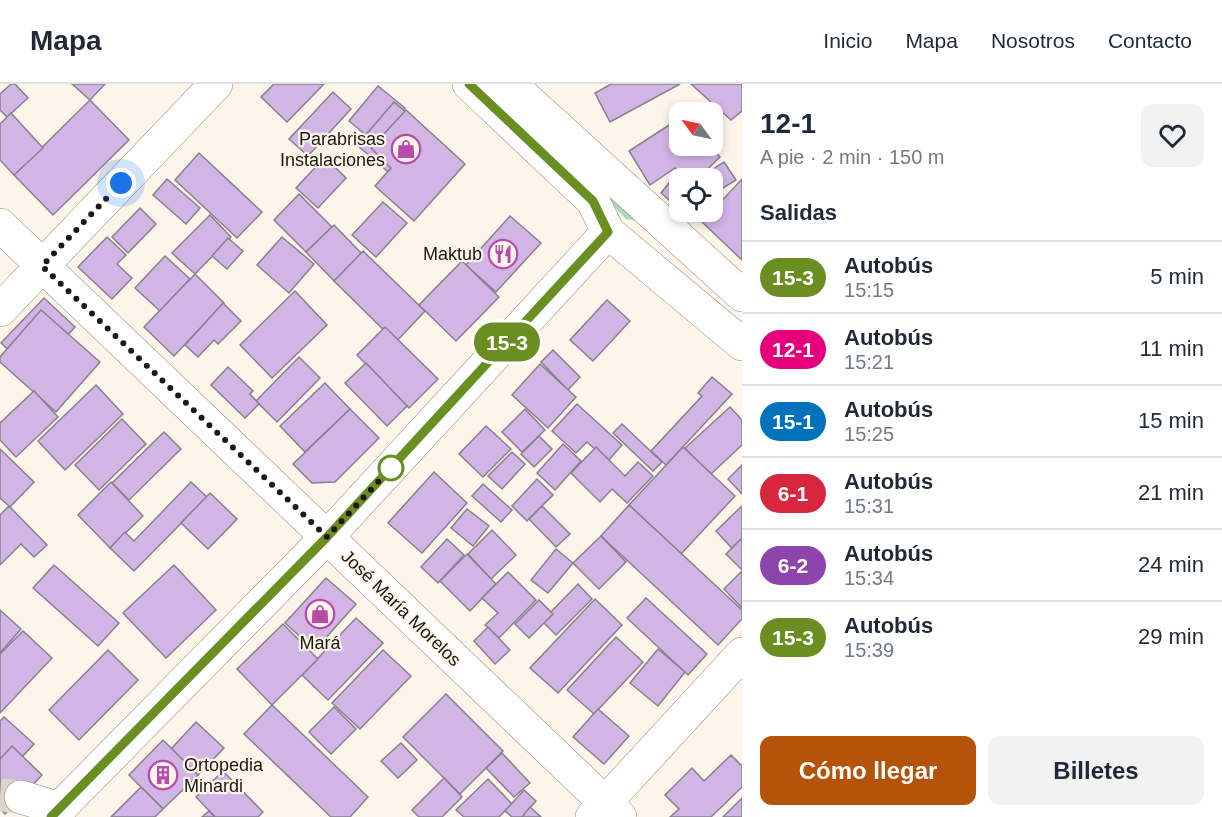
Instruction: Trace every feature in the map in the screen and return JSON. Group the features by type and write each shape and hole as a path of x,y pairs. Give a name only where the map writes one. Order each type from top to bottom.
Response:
{"main road":[{"path":"0,310 216,84"},
{"path":"469,84 593,201 608,232 742,344"},
{"path":"510,84 742,295"},
{"name":"José María Morelos","path":"0,225 327,537 606,812"},
{"path":"608,232 677,237"},
{"path":"21,797 56,813 327,537 608,232"},
{"path":"606,812 742,654"}],"green space":[{"path":"594,185 644,222 626,219"}],"building":[{"path":"11,84 15,84 28,98 7,117 0,110 0,94"},
{"path":"72,84 105,84 90,100"},
{"path":"274,84 324,84 287,122 261,97"},
{"path":"611,84 680,84 610,122 595,93"},
{"path":"691,84 742,84 742,111 731,120 723,113 723,102 711,102"},
{"path":"378,86 405,108 375,143 349,121"},
{"path":"333,92 351,109 308,156 289,139"},
{"path":"90,100 129,140 53,215 14,175"},
{"name":"Parabrisas Instalaciones","path":"394,102 454,154 417,197 357,145"},
{"name":"Parabrisas Instalaciones","path":"406,110 465,164 414,221 375,186 391,168 371,148"},
{"path":"11,113 43,148 14,175 0,160 0,124"},
{"path":"669,125 669,156 720,157 708,168 669,168 669,172 650,185 629,151"},
{"path":"199,153 262,212 237,238 175,180"},
{"path":"325,157 346,178 318,208 296,188"},
{"path":"724,162 736,180 723,188 723,168 715,168"},
{"path":"167,179 200,208 186,224 153,195"},
{"path":"742,179 742,260 702,222 723,222 723,199"},
{"path":"669,183 669,200 661,193"},
{"path":"299,194 332,227 306,252 274,220"},
{"path":"383,202 407,223 376,257 352,235"},
{"path":"140,208 156,224 128,253 112,237"},
{"path":"210,215 231,237 195,274 172,253"},
{"name":"Maktub","path":"510,216 541,243 496,292 466,265"},
{"path":"334,225 362,254 334,281 306,252"},
{"path":"107,237 126,255 117,264 132,278 112,299 78,267"},
{"path":"282,237 314,264 289,293 257,265"},
{"path":"228,238 243,251 227,269 212,256"},
{"path":"363,251 425,311 396,342 334,281"},
{"path":"165,256 190,279 160,311 135,288"},
{"path":"462,261 499,297 456,341 419,305"},
{"path":"195,274 224,303 174,356 144,327"},
{"path":"295,291 327,325 272,378 240,345"},
{"path":"44,298 75,327 32,373 1,343"},
{"path":"607,300 630,321 593,361 570,340"},
{"path":"223,303 241,321 218,344 214,340 198,357 185,345"},
{"path":"41,310 100,362 56,412 0,362 0,357"},
{"path":"385,327 438,379 409,408 357,355"},
{"path":"553,350 580,377 568,390 541,362"},
{"path":"299,357 320,378 277,422 256,401"},
{"path":"366,363 407,406 387,426 345,383"},
{"path":"540,364 576,397 548,428 512,395"},
{"path":"228,367 253,391 250,394 259,404 245,418 211,385"},
{"path":"712,377 732,394 666,465 651,451 702,396 698,393"},
{"path":"325,383 350,409 305,452 280,426"},
{"path":"96,385 123,414 65,470 38,441"},
{"path":"34,391 58,417 16,457 0,440 0,423"},
{"path":"577,404 622,445 608,461 587,442 576,453 552,431"},
{"path":"730,407 742,420 742,445 710,475 685,448"},
{"path":"350,409 379,438 335,482 312,483 293,464"},
{"path":"525,409 545,430 522,452 502,432"},
{"path":"122,419 146,444 99,490 75,465"},
{"path":"622,424 662,462 653,471 613,433"},
{"path":"486,426 511,449 483,477 459,454"},
{"path":"164,432 181,449 129,500 112,483"},
{"path":"539,436 552,449 534,467 521,454"},
{"path":"563,444 581,461 555,490 537,473"},
{"path":"596,447 625,476 638,462 653,476 627,503 612,489 600,502 571,473"},
{"path":"683,447 735,496 681,554 629,505"},
{"path":"0,449 34,482 10,507 0,498"},
{"path":"512,452 525,464 502,489 488,476"},
{"path":"742,465 742,494 728,479"},
{"path":"434,472 467,503 422,553 388,523"},
{"path":"537,479 553,495 527,521 512,506"},
{"path":"111,482 143,516 110,548 78,515"},
{"path":"191,482 207,497 134,571 110,548 125,532 134,541"},
{"path":"483,484 512,510 501,522 472,496"},
{"path":"210,493 237,519 208,549 181,523"},
{"path":"629,505 742,610 742,619 718,645 601,536"},
{"path":"9,506 47,545 34,557 21,544 0,565 0,515"},
{"path":"542,506 570,534 556,547 529,519"},
{"path":"742,506 742,558 741,558 716,531"},
{"path":"467,509 489,526 473,546 451,528"},
{"path":"492,530 516,555 491,579 468,554"},
{"path":"601,536 626,562 599,589 573,563"},
{"path":"742,538 742,570 726,554"},
{"path":"447,539 464,555 438,583 421,567"},
{"path":"556,549 573,563 548,593 531,580"},
{"path":"467,554 496,584 470,611 440,581"},
{"path":"54,565 119,623 98,646 33,588"},
{"path":"174,565 216,610 166,658 123,613"},
{"path":"742,571 742,608 724,589"},
{"path":"508,572 536,600 499,638 485,625 498,613 482,598"},
{"name":"Mará","path":"326,578 356,604 315,650 285,623"},
{"path":"578,584 592,599 556,635 542,621"},
{"path":"646,598 707,654 688,675 627,618"},
{"path":"595,599 622,625 558,693 530,668"},
{"path":"539,600 553,614 529,638 515,624"},
{"path":"0,610 21,629 0,653"},
{"path":"356,618 383,643 328,700 302,675"},
{"path":"283,624 318,659 272,705 237,669"},
{"path":"488,627 510,650 495,664 474,641"},
{"path":"23,631 52,658 0,713 0,654"},
{"path":"616,637 643,662 594,714 567,690"},
{"path":"658,649 685,672 658,706 630,683"},
{"path":"108,650 138,680 79,740 49,710"},
{"path":"383,650 411,676 360,729 332,703"},
{"path":"446,694 503,751 460,794 403,737"},
{"path":"272,705 368,797 350,817 331,817 244,734"},
{"path":"334,707 356,729 331,754 309,732"},
{"path":"598,709 629,736 604,764 573,737"},
{"path":"4,717 34,744 0,781 0,721"},
{"path":"196,722 224,748 198,775 171,749"},
{"name":"Ortopedia Minardi","path":"163,740 198,775 163,809 129,775"},
{"path":"401,743 417,760 398,778 381,761"},
{"path":"12,746 42,775 5,814 0,809 0,759"},
{"path":"502,753 530,783 514,797 486,768"},
{"path":"731,755 742,766 742,787 711,817 670,817 679,809 665,795 692,768 704,781"},
{"path":"223,771 263,812 258,817 215,817 196,797"},
{"path":"444,778 462,797 442,817 419,817 412,810"},
{"path":"488,779 512,804 499,817 464,817 456,810"},
{"path":"141,787 163,809 155,817 111,817"},
{"path":"524,790 536,801 522,817 512,817 505,811"},
{"path":"742,798 742,817 723,817"},
{"path":"530,807 541,817 522,817"},
{"path":"209,811 215,817 202,817"}],"tunnel":[{"path":"0,795 21,797"}],"bus line":[{"name":"15-3","path":"51,817 327,537 608,232 593,201 545,153 469,84"}],"place":[{"name":"Parabrisas Instalaciones","path":"406,149"},
{"name":"Maktub","path":"503,254"},
{"name":"Mará","path":"320,614"},
{"name":"Ortopedia Minardi","path":"163,775"}],"route":[{"path":"121,183 42,266 327,537 391,468"}]}
